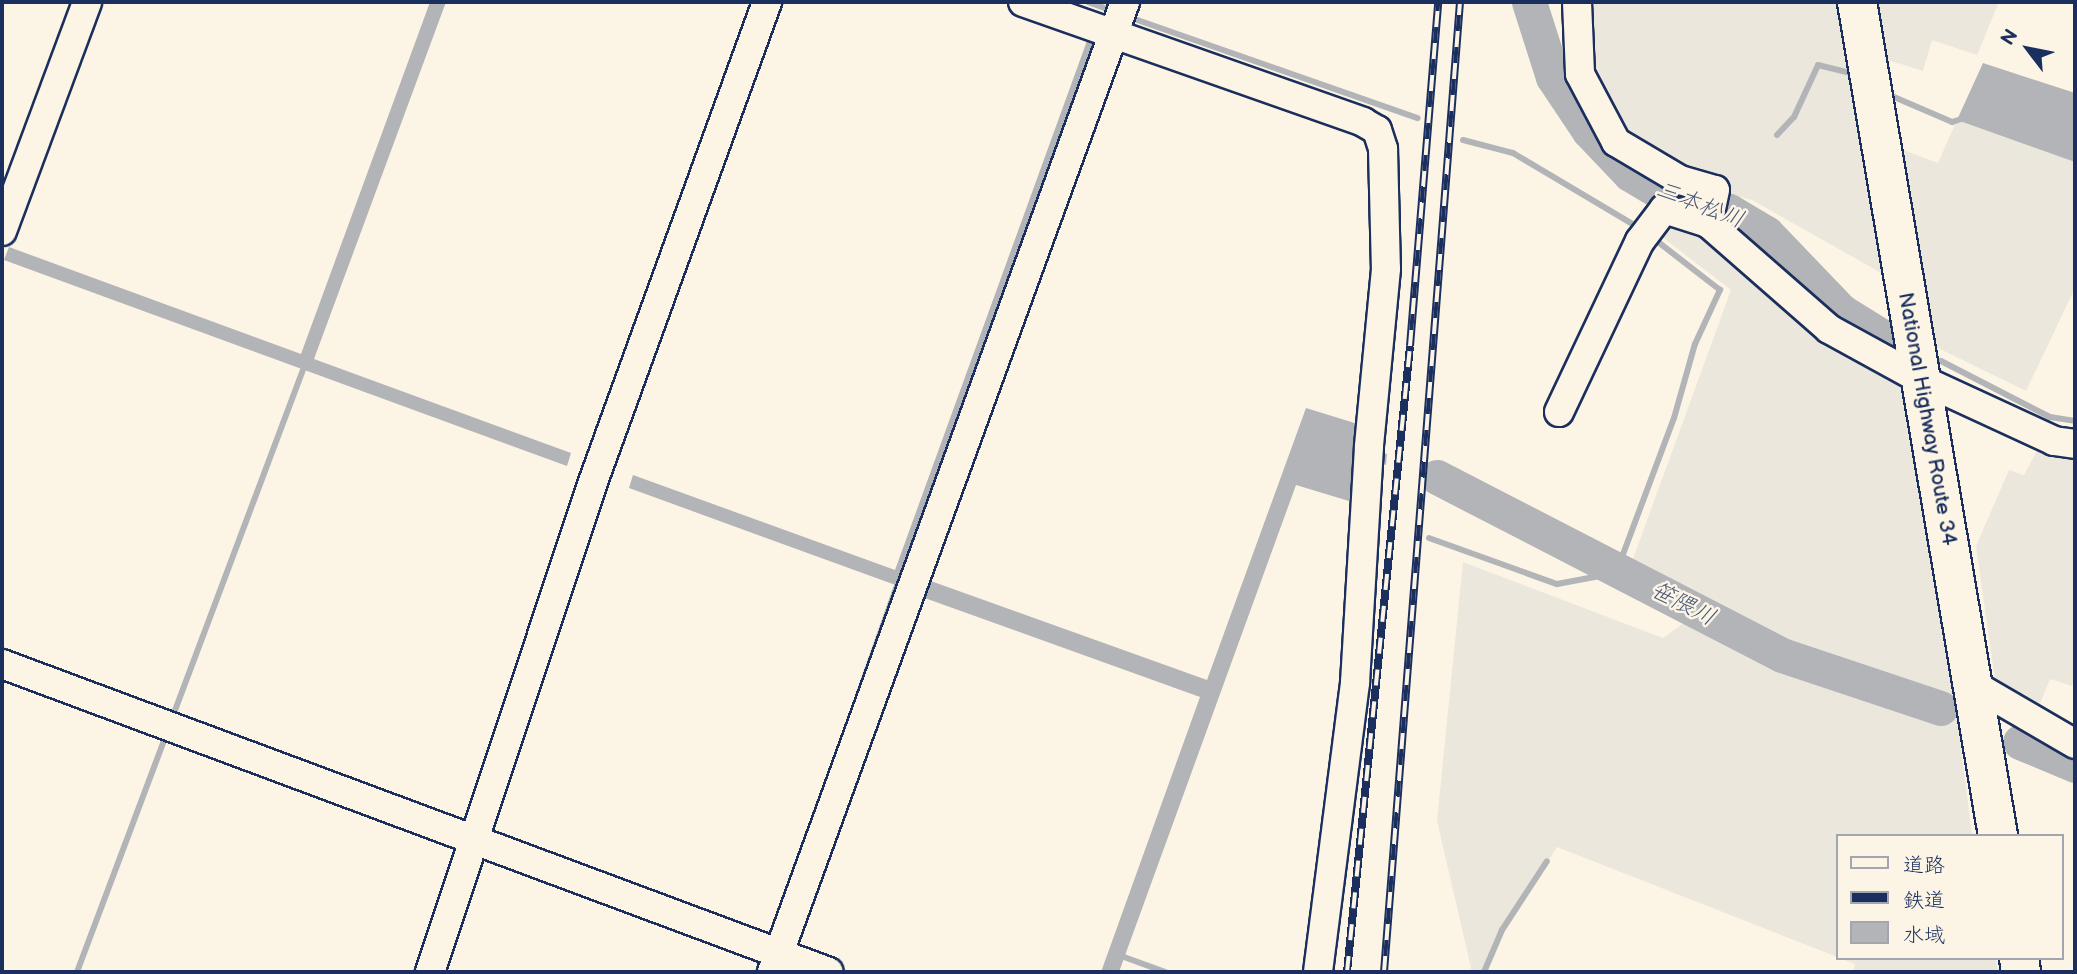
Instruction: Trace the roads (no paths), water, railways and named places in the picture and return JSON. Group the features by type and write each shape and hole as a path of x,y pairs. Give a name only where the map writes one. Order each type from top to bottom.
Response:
{"highway":[{"name":"National Highway Route 34","path":"1857,2 1998,834"}],"street":[{"path":"2,231 87,2"},
{"path":"430,972 593,482 767,2"},
{"path":"1023,2 1120,15 1377,130 1383,149 1386,269 1369,455 1355,683 1318,972"},
{"path":"1577,2 1580,74 1616,142 1680,180 1715,190 1708,223"},
{"path":"775,963 1120,15"},
{"path":"1559,412 1645,233 1664,209 1708,223 1829,329 1920,379 2054,441 2075,444"},
{"path":"2,664 472,840 775,963 829,972"},
{"path":"1972,684 2075,744"}],"water":[{"path":"430,2 446,2 314,359 571,453 567,466 4,260 9,247 301,354"},
{"path":"1088,38 1100,42 901,587 629,488 633,475 895,570"},
{"path":"1983,63 2075,93 2075,162 1957,120"},
{"path":"1306,408 1361,425 1358,446 1387,454 1386,465 1356,457 1349,501 1296,485 1119,972 1101,972 1200,697 922,597 928,580 1207,680"}],"waterway":[{"path":"1088,2 1113,11"},
{"name":"三本松川","path":"1529,2 1553,77 1589,131 1630,174 1665,195 1729,211 1766,233 1841,311 1891,342"},
{"path":"1126,16 1418,118"},
{"path":"1777,135 1794,117 1818,65 1854,74"},
{"path":"1887,94 1952,122 1964,118"},
{"path":"1463,140 1513,153 1641,229"},
{"path":"1429,538 1557,584 1616,573 1674,418 1695,344 1720,290 1653,238"},
{"name":"三本松川","path":"1941,361 2050,417 2075,421"},
{"path":"174,713 303,369"},
{"name":"笹隈川","path":"1437,477 1782,655 1940,708"},
{"path":"858,696 897,585"},
{"path":"77,972 165,738"},
{"name":"笹隈川","path":"2020,742 2075,765"},
{"path":"1484,972 1502,930 1547,861"},
{"path":"1124,957 1165,972"}],"railway":[{"path":"1347,972 1410,346 1438,2"},
{"path":"1384,972 1460,2"}]}
